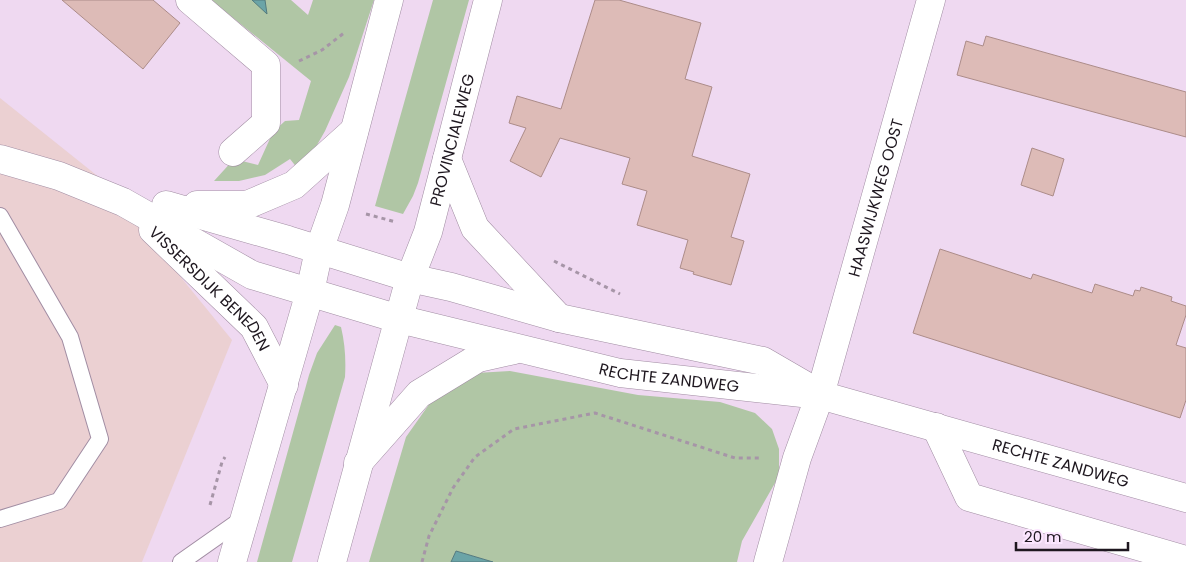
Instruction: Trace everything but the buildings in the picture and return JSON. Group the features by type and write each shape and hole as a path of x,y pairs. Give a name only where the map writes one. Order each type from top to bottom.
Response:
{"street":[{"path":"190,0 266,65 266,123 233,152"},
{"path":"232,562 310,292 319,250 335,205 389,0"},
{"name":"PROVINCIALEWEG","path":"332,562 410,278 428,232 488,0"},
{"name":"HAASWIJKWEG OOST","path":"768,562 797,458 820,395 931,0"},
{"name":"VISSERSDIJK BENEDEN","path":"124,202 166,205 247,205 294,185 354,131"},
{"name":"VISSERSDIJK BENEDEN","path":"0,159 58,176 124,202 252,275 310,292"},
{"path":"447,159 475,228 559,318"},
{"name":"VISSERSDIJK BENEDEN","path":"124,202 254,327 284,385"},
{"name":"VISSERSDIJK BENEDEN","path":"166,205 319,250"},
{"path":"319,250 410,278"},
{"name":"RECHTE ZANDWEG","path":"410,278 451,287 559,318 763,361 820,395"},
{"path":"310,292 399,319"},
{"name":"RECHTE ZANDWEG","path":"399,319 620,373 820,395 1186,498"},
{"name":"RECHTE ZANDWEG","path":"358,463 419,394 478,358 520,348"},
{"path":"936,427 969,497 1186,560"}],"lane":[{"path":"0,216 70,337 100,439 59,501 0,519"},
{"path":"181,562 245,517"}],"path":[{"path":"266,75 322,50 345,32 348,26"},
{"path":"547,258 624,296"},
{"path":"422,562 429,536 453,488 475,457 514,429 595,413 735,458 797,458"}],"shaded area":[{"path":"211,0 291,0 308,15 313,0 374,0 349,77 325,131 313,152 298,169 290,159 265,175 239,181 214,181 234,159 258,165 273,132 285,121 299,120 311,81"},
{"path":"252,0 265,0 267,14"},
{"path":"433,0 469,0 418,183 403,214 375,206"},
{"path":"0,98 100,178 232,340 142,562 0,562"},
{"path":"335,325 341,327 345,352 345,377 292,562 257,562 309,375 317,353"},
{"path":"510,371 638,395 720,402 755,413 772,429 779,449 779,476 742,541 737,562 493,562 456,551 451,562 369,562 406,437 430,403 476,373"},
{"path":"456,551 493,562 451,562"}]}
